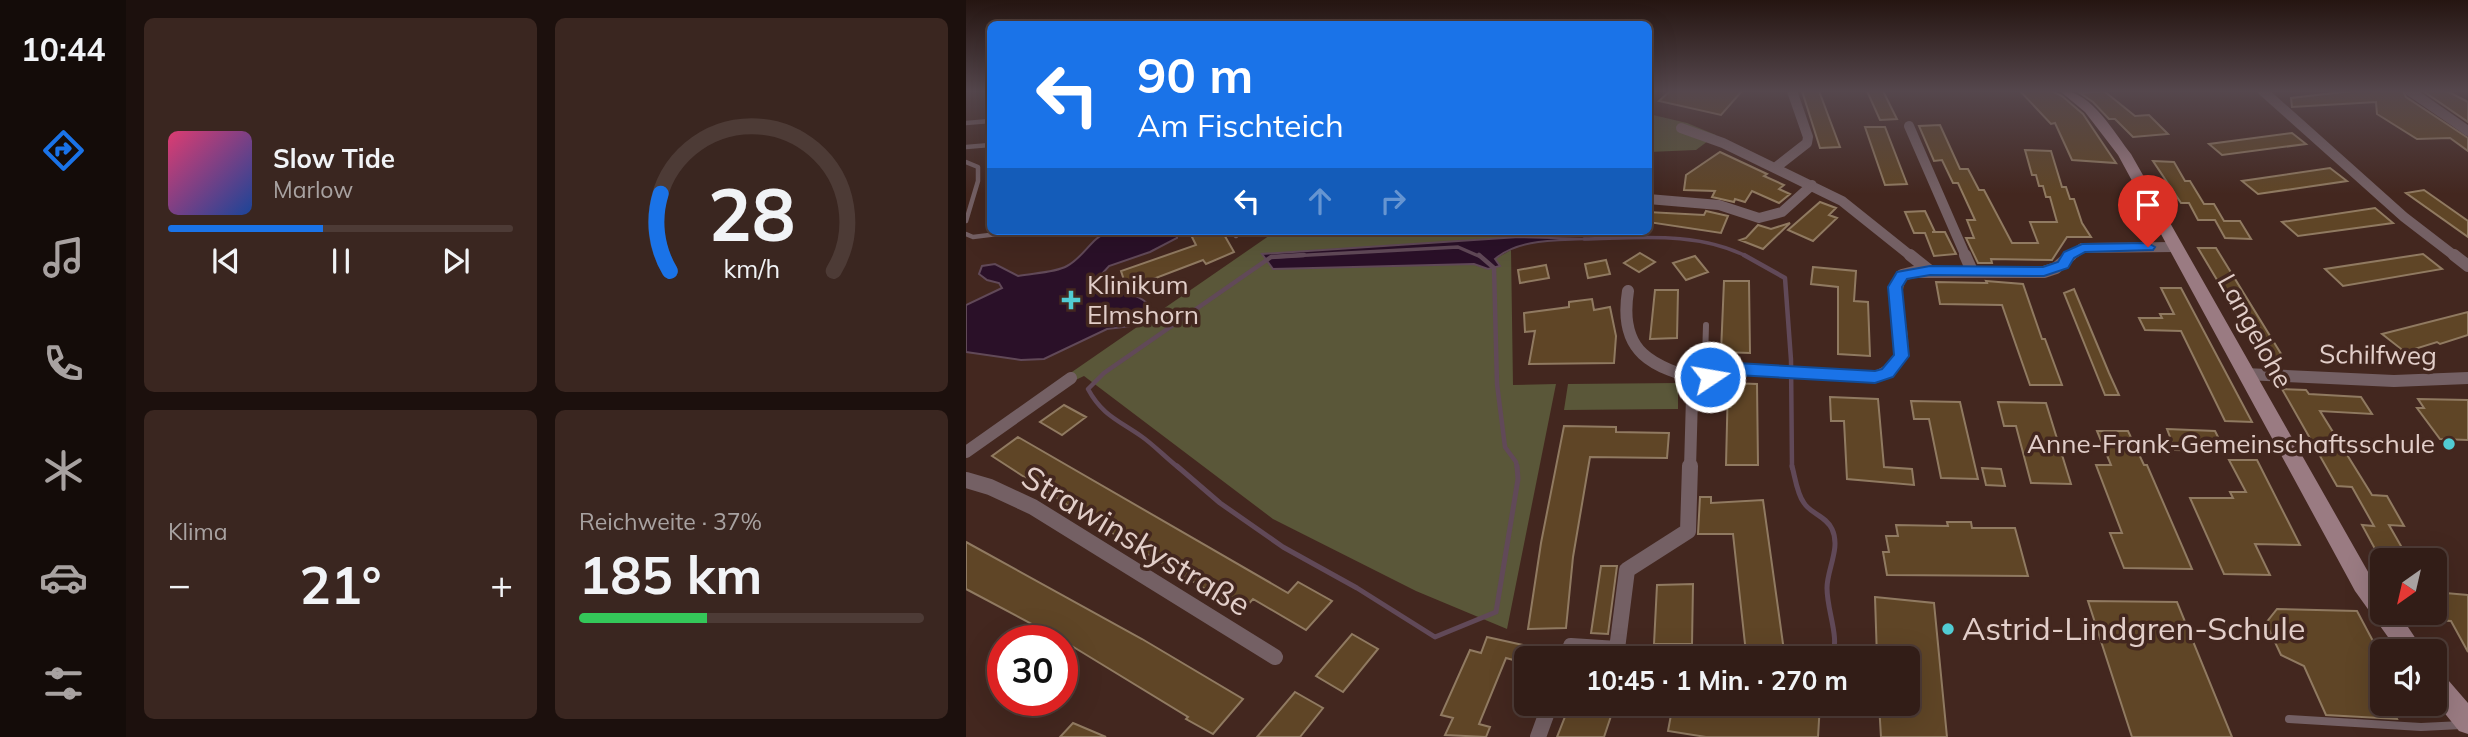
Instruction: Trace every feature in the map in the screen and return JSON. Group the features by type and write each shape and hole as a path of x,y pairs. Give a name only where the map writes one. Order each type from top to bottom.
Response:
{"street":[{"path":"1775,168 1807,143 1804,125"},
{"name":"Langelohe","path":"2103,125 2112,136 2370,593"},
{"path":"2301,125 2404,217 2468,266"},
{"path":"1909,126 1972,271"},
{"path":"1681,128 1723,143 1812,186 1860,213 1930,271"},
{"path":"1652,199 1719,205 1759,218 1782,212 1812,186"},
{"path":"1617,646 1627,570 1688,531 1692,397 1708,379 1722,370 1737,369 1875,377 1888,373 1902,356 1895,287 1902,275 1930,271 2055,270 2063,265 2069,255 2082,248 2174,247"},
{"path":"1628,292 1624,304 1626,332 1639,352 1677,374 1708,379"},
{"name":"Schilfweg","path":"2245,374 2394,381 2468,378"},
{"path":"966,452 1071,378"},
{"name":"Strawinskystraße","path":"966,480 990,487 1033,507 1275,657"},
{"path":"2447,697 2468,724"},
{"path":"1538,737 1546,716"}],"lane":[{"path":"966,147 987,145"},
{"path":"966,162 978,167 978,181 966,221"},
{"path":"966,236 987,234"},
{"path":"1706,325 1704,359 1708,379"},
{"path":"2289,719 2421,727 2468,724"}],"shaded area":[{"path":"1652,125 1693,125 1716,135 1696,150 1652,152"},
{"path":"1102,235 1177,235 1177,238 1150,252 1109,266 1090,287 1098,294 1131,294 1148,304 1131,326 1107,329 1044,359 1021,360 966,352 966,305 1002,288 999,283 987,280 979,274 982,266 995,264 1018,276 1056,270 1073,262"},
{"path":"1270,235 1510,235 1510,238 1459,242 1475,264 1485,268 1500,265 1495,259 1511,250 1513,385 1556,384 1507,629 1416,591 1273,519 1084,376 1027,403"},
{"path":"1519,237 1588,239 1539,242 1516,247 1495,259 1500,266 1488,269 1474,264 1273,269 1262,254"},
{"path":"1678,383 1678,409 1564,410 1568,384"}],"building":[{"path":"1813,125 1832,125 1840,147 1820,148"},
{"path":"1940,125 1960,169 1968,169 1979,190 1984,190 2012,243 2038,243 2030,222 2057,222 2050,197 2046,197 2043,186 2039,186 2036,175 2032,175 2025,150 2051,151 2062,187 2066,187 2070,199 2074,199 2082,223 2091,237 2067,237 2052,260 1991,259 1992,263 1978,263 1966,238 1974,238 1967,220 1975,220 1958,183 1953,183 1942,160 1934,161 1919,126"},
{"path":"2056,125 2091,125 2116,163 2072,160"},
{"path":"2121,125 2159,125 2168,134 2133,137"},
{"path":"2395,125 2449,125 2468,138 2468,151 2450,138 2417,139"},
{"path":"1865,127 1885,127 1907,184 1885,185"},
{"path":"2292,133 2306,144 2222,155 2209,144"},
{"path":"1720,152 1767,174 1764,176 1784,185 1779,189 1790,194 1779,203 1752,191 1745,202 1735,199 1734,202 1712,197 1715,191 1684,190 1686,175"},
{"path":"2153,161 2174,162 2204,204 2214,204 2224,221 2240,221 2251,239 2225,238 2215,220 2198,220 2189,203 2181,203"},
{"path":"2330,168 2347,181 2258,194 2242,181"},
{"path":"2424,190 2468,221 2468,237 2406,193"},
{"path":"1820,202 1836,208 1829,215 1837,218 1813,241 1788,230"},
{"path":"2375,208 2393,223 2298,236 2282,222"},
{"path":"1706,211 1728,216 1721,233 1652,223 1652,212 1704,215"},
{"path":"1925,211 1935,232 1945,232 1956,254 1934,256 1925,233 1914,233 1905,212"},
{"path":"1790,223 1763,249 1740,240 1746,238 1758,225 1771,229"},
{"path":"1191,235 1224,235 1234,252 1206,264 1203,260 1127,289 1121,271 1196,245"},
{"path":"2198,248 2216,248 2283,357 2263,357"},
{"path":"1640,253 1655,262 1639,272 1624,263"},
{"path":"2423,254 2442,269 2343,286 2325,269"},
{"path":"1695,256 1708,272 1686,280 1673,263"},
{"path":"1606,260 1610,274 1588,278 1585,264"},
{"path":"1546,265 1549,278 1520,283 1518,270"},
{"path":"1813,267 1856,271 1854,301 1868,302 1870,356 1838,354 1838,287 1811,284"},
{"path":"1724,281 1749,281 1750,353 1721,352"},
{"path":"1986,281 2023,284 2062,385 2030,385 2002,305 1940,304 1936,282 1987,283"},
{"path":"2161,288 2181,288 2252,422 2225,421 2181,331 2145,330 2139,318 2162,318 2160,314 2174,314"},
{"path":"2074,289 2119,395 2105,395 2064,293"},
{"path":"1655,290 1678,290 1677,338 1650,339"},
{"path":"1592,299 1594,310 1610,307 1616,336 1614,363 1529,364 1535,331 1525,332 1524,313 1569,307 1569,302"},
{"path":"2468,312 2468,335 2440,344 2437,342 2405,352 2382,334"},
{"path":"1728,383 1757,384 1758,465 1726,465"},
{"path":"2282,389 2306,390 2309,394 2361,397 2372,414 2320,411 2372,495 2387,496 2404,526 2389,525 2402,548 2374,548 2362,525 2374,526 2352,487 2337,486"},
{"path":"1830,397 1878,399 1884,467 1912,469 1914,485 1847,479 1844,421 1831,421"},
{"path":"2418,399 2468,400 2468,440 2440,439 2417,408 2424,408"},
{"path":"1911,401 1960,402 1978,479 1941,478 1929,419 1914,419"},
{"path":"1998,402 2046,403 2071,484 2031,483 2016,426 2004,426"},
{"path":"1064,405 1086,417 1062,435 1040,422"},
{"path":"1564,426 1616,427 1616,432 1669,433 1667,458 1590,457 1573,557 1566,628 1528,629 1541,543"},
{"path":"2167,429 2215,431 2225,451 2175,450"},
{"path":"2097,431 2128,431 2144,465 2147,465 2192,569 2124,568 2110,533 2122,533 2096,465 2111,465"},
{"path":"1018,437 1288,593 1298,582 1332,601 1306,630 1253,599 1242,611 1089,519 992,456"},
{"path":"2229,460 2257,460 2300,545 2255,544 2270,575 2224,574 2190,498 2233,498 2230,492 2246,492"},
{"path":"1982,468 2001,469 2005,486 1986,485"},
{"path":"1700,497 1711,497 1711,503 1763,500 1783,646 1745,646 1733,534 1698,534"},
{"path":"1947,522 1971,522 1972,528 2015,528 2028,576 1887,575 1883,552 1889,552 1886,536 1898,536 1896,525 1948,526"},
{"path":"966,542 1142,639 1243,699 1213,734 1078,650 1078,625 1034,625 966,589"},
{"path":"1601,566 1617,566 1608,634 1591,633"},
{"path":"1693,584 1692,644 1654,644 1657,585"},
{"path":"2447,593 2468,595 2468,652 2451,621 2447,621"},
{"path":"1875,597 1934,603 1947,737 1881,737 1880,716 1920,716 1920,646 1877,646"},
{"path":"2088,601 2177,602 2232,737 2132,737"},
{"path":"2277,609 2357,611 2372,639 2370,716 2395,716 2397,719 2326,715 2304,666 2281,655 2266,623"},
{"path":"1352,634 1378,649 1343,692 1316,676"},
{"path":"1487,637 1523,645 1514,646 1514,660 1506,658 1479,724 1490,727 1486,737 1445,735 1453,718 1441,715 1470,650 1481,653"},
{"path":"1295,692 1323,708 1300,737 1257,737"},
{"path":"1565,716 1611,716 1604,737 1557,737"},
{"path":"1671,716 1819,716 1818,737 1706,737 1668,731"},
{"path":"1073,723 1106,737 1060,737"}],"waterway":[{"path":"1584,239 1647,237 1688,240 1709,243 1746,256"},
{"path":"1272,257 1458,247 1481,257"},
{"path":"1179,468 1105,411 1088,389 1104,373 1271,257 1304,255"},
{"path":"1479,255 1494,268 1497,384 1505,447 1516,462 1517,468"},
{"path":"1746,256 1785,278 1791,360 1792,468"},
{"path":"1177,466 1220,503 1283,547 1357,588 1435,637 1496,612 1518,479 1517,466"},
{"path":"1792,466 1802,499 1807,507 1829,525 1834,536 1827,588 1834,646"}],"place":[{"name":"Klinikum Elmshorn","path":"1071,300"},
{"name":"Anne-Frank-Gemeinschaftsschule","path":"2449,444"},
{"name":"Astrid-Lindgren-Schule","path":"1948,629"}],"route":[{"path":"1710,377 1722,370 1737,369 1875,377 1888,373 1902,356 1895,287 1902,275 1930,271 2044,272 2063,265 2069,255 2082,248 2148,247"}]}
